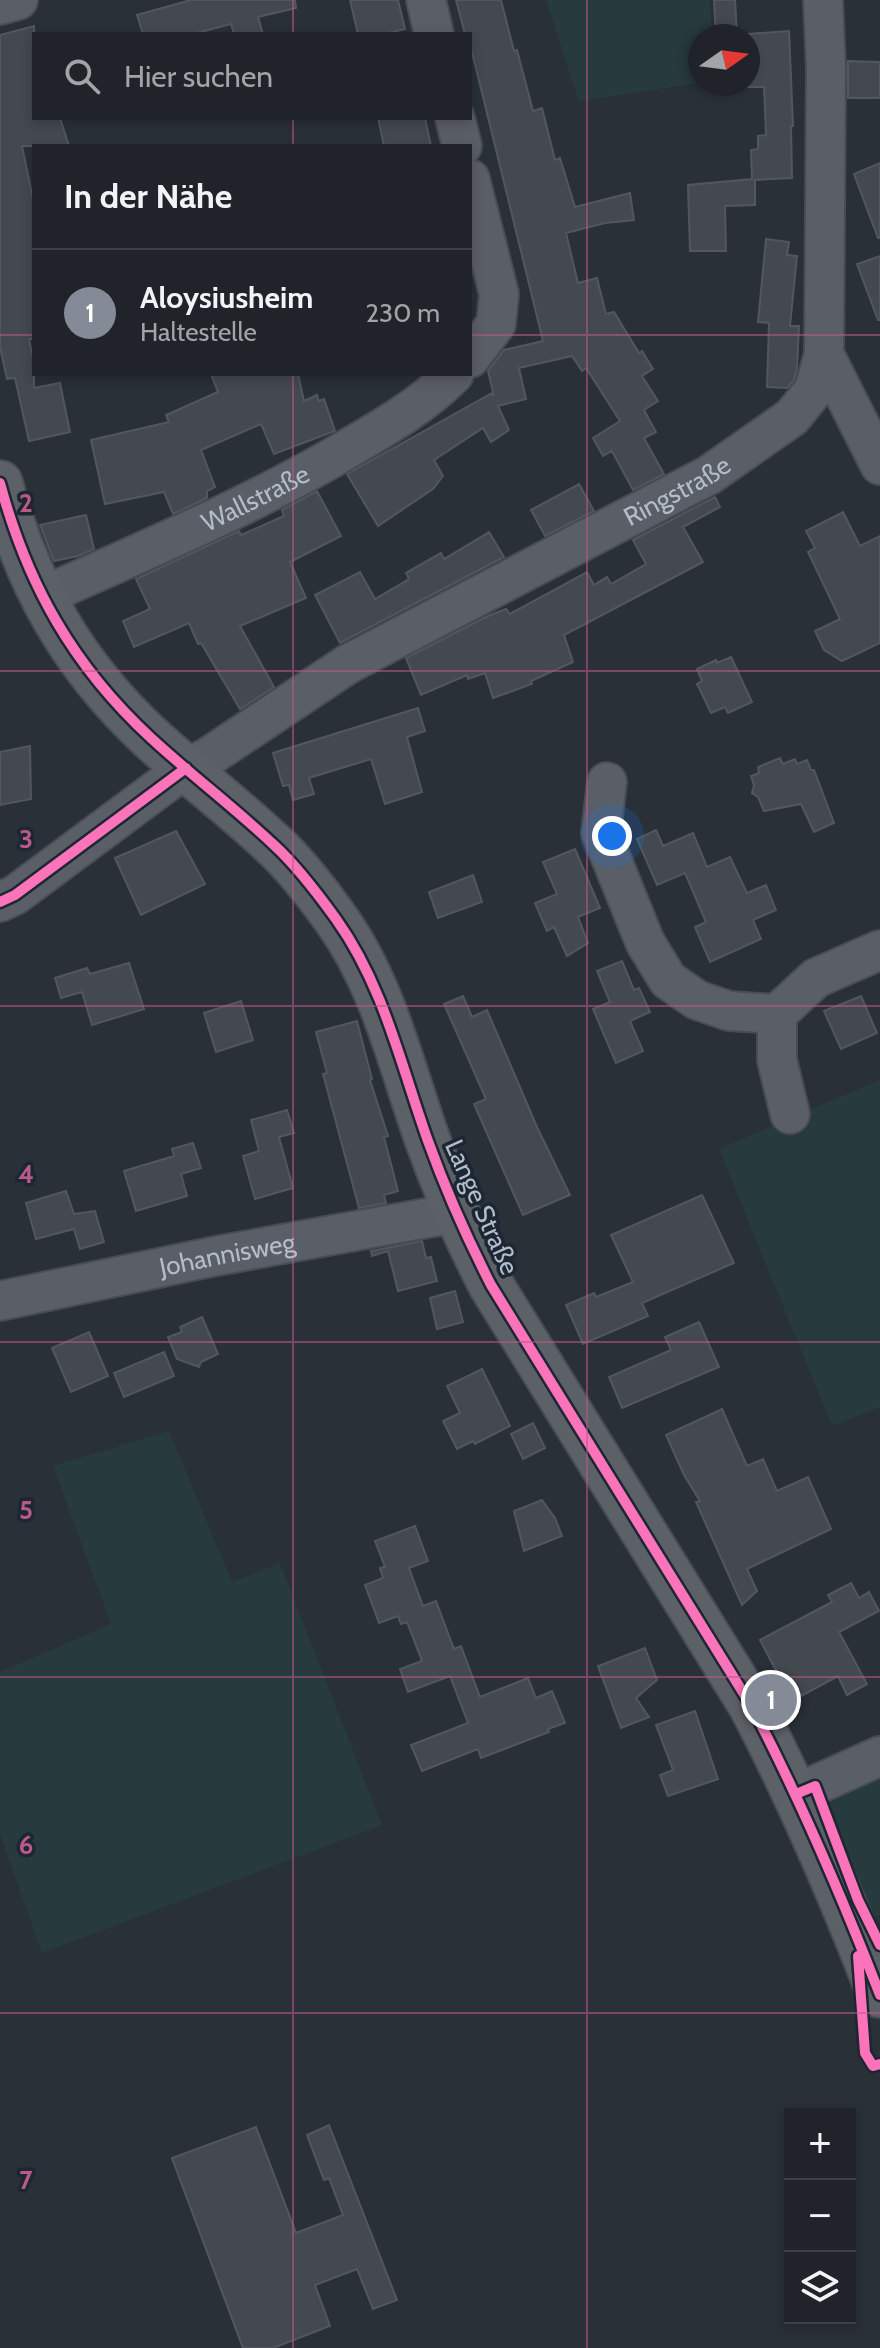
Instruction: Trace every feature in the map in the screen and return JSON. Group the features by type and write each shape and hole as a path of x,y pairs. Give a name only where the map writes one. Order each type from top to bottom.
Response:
{"main road":[{"name":"Lange Straße","path":"0,483 22,554 41,597 66,641 103,687 150,737 277,847 337,920 375,983 455,1213 491,1285 752,1707 796,1794 844,1902 880,1995"}],"street":[{"path":"0,5 18,0"},
{"path":"426,0 434,32"},
{"name":"Ringstraße","path":"0,902 15,895 186,768 207,758 348,664 709,475 792,417 814,390 824,354 826,68 823,0"},
{"path":"456,120 462,144"},
{"path":"472,187 499,294 496,324 472,355"},
{"path":"824,354 880,465"},
{"name":"Wallstraße","path":"41,597 234,509 316,467 380,430 420,403 452,376"},
{"path":"607,782 601,833 645,942 668,980 697,1000 729,1011 777,1014 816,978 880,950"},
{"path":"777,1014 777,1060 790,1114"},
{"name":"Johannisweg","path":"0,1301 216,1256 455,1213"},
{"path":"796,1794 880,1756"}],"green space":[{"path":"546,0 710,0 711,24 688,24 688,85 579,101"},
{"path":"880,1080 880,1407 832,1426 719,1149"},
{"path":"169,1431 232,1582 280,1563 382,1825 42,1953 0,1834 0,1672 111,1624 53,1466"},
{"path":"880,1774 880,1915 871,1918 828,1807 839,1790"}],"building":[{"path":"191,0 295,0 296,8 258,17 262,32 233,32 231,24 201,32 142,32 137,15"},
{"path":"350,0 398,0 405,29 358,32"},
{"path":"456,0 501,0 533,111 542,108 555,160 560,158 575,207 630,193 634,220 605,223 566,233 578,283 597,278 606,314 614,312 639,353 642,351 653,369 642,376 658,401 644,410 656,432 644,438 664,474 633,490 612,451 603,456 593,438 620,421 586,368 582,371 572,356 519,368 526,399 498,406 509,430 491,442 483,428 434,460 443,476 433,489 378,526 347,474 492,393 494,396 488,371 504,350 543,341 472,52 472,32 464,32"},
{"path":"714,0 735,0 736,24 715,24"},
{"path":"34,26 32,120 61,120 68,144 22,146 32,194 32,339 29,339 34,388 60,383 70,432 29,441 15,378 7,379 0,347 0,35"},
{"path":"789,31 792,178 755,180 755,205 725,206 726,251 690,251 688,185 752,179 751,150 758,149 758,136 766,135 764,87 760,87 760,33"},
{"path":"848,61 880,62 880,98 848,98"},
{"path":"378,120 425,120 431,144 384,144"},
{"path":"880,163 880,238 878,238 854,174"},
{"path":"766,239 789,242 787,255 797,256 790,326 799,326 797,368 794,380 787,388 767,387 769,323 758,322"},
{"path":"880,256 880,320 878,320 857,264"},
{"path":"212,376 298,376 304,401 317,395 319,401 324,399 335,431 274,454 261,424 201,450 215,487 207,491 207,498 173,514 164,492 105,504 91,440 169,422 166,415 218,392"},
{"path":"579,484 594,511 545,536 531,510"},
{"path":"317,491 341,536 290,562 306,598 240,626 274,687 240,709 201,643 198,644 189,623 134,647 123,621 150,609 136,579 239,531 241,535 284,516 282,510"},
{"path":"715,497 720,507 683,527 703,562 564,635 573,662 531,681 532,684 493,698 485,673 468,679 467,675 421,695 406,658 488,616 506,609 510,614 587,572 594,585 607,577 611,584 646,564 633,540"},
{"path":"843,512 860,546 880,536 880,643 842,661 824,650 815,631 840,619 808,552 815,548 806,531"},
{"path":"86,515 94,549 54,561 40,525"},
{"path":"489,532 504,557 340,643 315,595 360,572 375,599 409,579 406,573 441,553 444,559"},
{"path":"731,657 752,702 728,713 725,707 711,713 697,684 702,681 697,669"},
{"path":"418,708 425,731 407,737 422,792 385,804 371,759 309,778 314,794 293,800 289,785 283,786 273,753"},
{"path":"30,746 31,799 0,805 0,752"},
{"path":"780,758 783,764 795,759 797,764 807,760 811,770 814,770 834,823 814,832 801,804 764,811 758,797 752,793 754,785 751,776 759,773 758,767"},
{"path":"656,830 663,846 693,833 707,867 730,857 747,893 766,885 776,910 753,920 761,939 710,962 695,927 706,922 685,873 657,885 637,839"},
{"path":"176,831 205,884 141,915 115,858"},
{"path":"575,849 600,908 578,917 588,943 567,956 554,927 547,931 535,903 557,894 543,862"},
{"path":"473,875 482,902 438,918 429,892"},
{"path":"622,961 634,990 639,988 650,1012 630,1021 643,1051 616,1063 593,1009 610,1002 597,971"},
{"path":"129,963 144,1009 92,1025 82,992 61,998 55,978 87,968 90,974"},
{"path":"463,996 472,1017 487,1010 570,1195 523,1215 474,1104 486,1099 444,1004"},
{"path":"861,996 877,1033 841,1049 824,1011"},
{"path":"241,1001 253,1040 216,1052 204,1013"},
{"path":"357,1021 370,1080 388,1136 384,1137 398,1191 384,1195 386,1203 359,1208 323,1074 327,1073 316,1032"},
{"path":"287,1110 294,1133 279,1137 293,1188 255,1199 243,1156 259,1151 251,1120"},
{"path":"193,1143 201,1168 181,1174 187,1196 136,1211 124,1171 174,1156 172,1149"},
{"path":"66,1191 74,1214 95,1211 104,1242 80,1249 74,1229 36,1239 26,1203"},
{"path":"702,1195 734,1263 642,1303 648,1316 583,1344 566,1305 633,1282 611,1235"},
{"path":"422,1241 426,1258 431,1257 437,1281 398,1291 388,1251 372,1256 371,1251"},
{"path":"455,1291 463,1322 437,1329 430,1298"},
{"path":"202,1317 218,1354 201,1362 199,1367 177,1359 168,1337 182,1332 180,1327"},
{"path":"699,1322 719,1367 622,1408 609,1377 671,1350 665,1337"},
{"path":"89,1332 108,1376 71,1392 52,1348"},
{"path":"164,1352 174,1376 124,1397 114,1373"},
{"path":"482,1369 510,1426 475,1444 473,1441 457,1449 443,1421 460,1413 447,1386"},
{"path":"722,1409 747,1466 763,1459 777,1491 808,1477 831,1529 747,1569 757,1591 742,1605 696,1502 700,1501 666,1435"},
{"path":"533,1423 545,1448 523,1459 511,1434"},
{"path":"542,1500 555,1518 562,1536 524,1551 514,1511"},
{"path":"415,1526 428,1561 409,1568 423,1606 436,1601 454,1649 461,1646 480,1697 528,1678 536,1698 552,1691 565,1723 481,1758 478,1749 422,1771 411,1745 468,1723 450,1676 408,1692 400,1669 422,1661 407,1622 401,1624 398,1616 379,1623 365,1585 383,1578 380,1568 385,1567 375,1541"},
{"path":"851,1583 859,1598 869,1592 879,1611 839,1632 867,1684 847,1695 838,1676 792,1701 760,1640 832,1602 828,1595"},
{"path":"645,1648 657,1680 636,1698 649,1717 621,1728 598,1666"},
{"path":"695,1711 718,1779 668,1796 660,1775 673,1770 656,1725"},
{"path":"329,2125 397,2300 373,2309 357,2269 315,2285 330,2326 273,2348 243,2348 172,2158 256,2127 296,2233 343,2215 329,2178 324,2180 307,2135"}],"cycle path":[{"path":"0,483 11,520 39,589 56,621 98,682 151,738 283,853 315,890 353,945 390,1027 435,1160 491,1285 752,1707 820,1850 880,1995"},
{"path":"0,902 15,895 186,768"},
{"path":"796,1794 815,1786 858,1900 880,1945"},
{"path":"858,1956 865,2053 873,2066 880,2064"}],"place":[{"name":"Aloysiusheim","path":"771,1700"}]}
